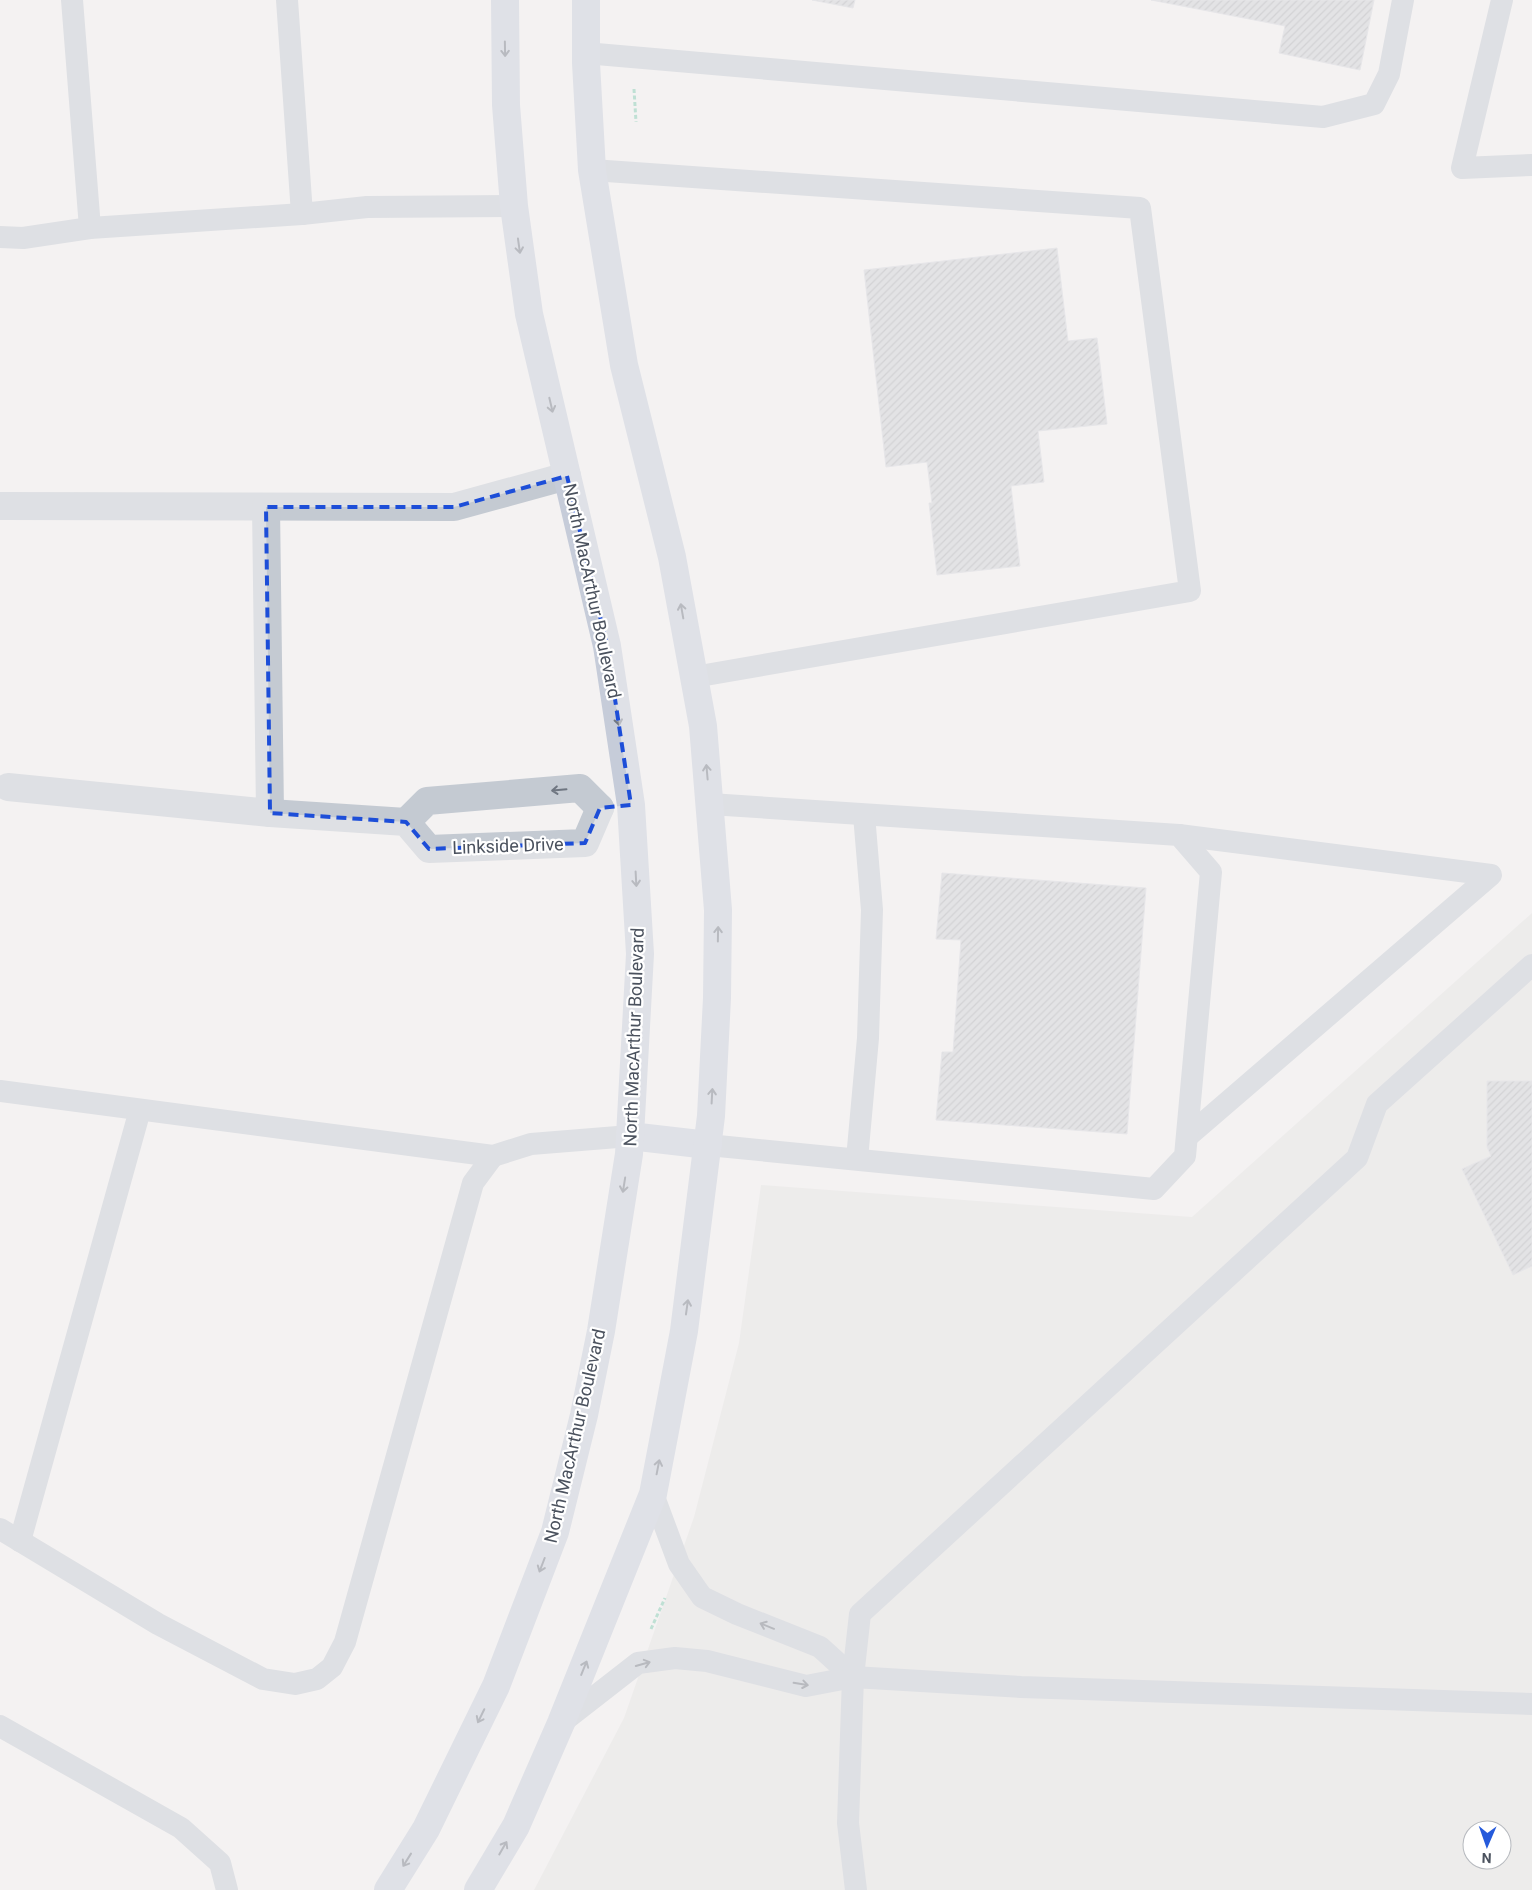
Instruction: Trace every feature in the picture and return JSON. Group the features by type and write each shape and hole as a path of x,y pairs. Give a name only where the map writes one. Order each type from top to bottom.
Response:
{"main road":[{"name":"North MacArthur Boulevard","path":"388,1890 426,1829 496,1686 555,1532 584,1415 601,1331 629,1154 640,954 631,805 607,646 529,314 514,206 506,104 505,0"},
{"path":"478,1890 516,1826 562,1723 653,1494 684,1331 708,1145 712,1096 718,910 704,726 672,557 624,365 592,170 586,53 586,0"},
{"path":"630,1136 708,1145"}],"street":[{"path":"0,506 454,507 567,476"},
{"path":"266,507 270,813"},
{"path":"8,787 270,813 406,822 427,801 580,788 600,808 631,805"},
{"name":"Linkside Drive","path":"406,822 429,849 585,843 600,808"}],"lane":[{"path":"72,0 90,228"},
{"path":"287,0 302,214"},
{"path":"586,53 1323,117 1374,104 1388,74 1403,0"},
{"path":"1502,0 1462,168 1532,165"},
{"path":"592,170 1140,208 1190,591 694,677"},
{"path":"0,237 23,238 90,228 302,214 367,207 514,206"},
{"path":"710,804 1179,835 1491,875 1187,1137"},
{"path":"857,1160 868,1038 872,910 864,815"},
{"path":"708,1145 1154,1189 1185,1156 1211,872 1179,835"},
{"path":"856,1890 848,1823 853,1677 860,1614 1356,1158 1377,1104 1532,965"},
{"path":"0,1091 493,1156 531,1144 630,1136"},
{"path":"20,1541 140,1110"},
{"path":"0,1528 158,1624 263,1680 295,1684 317,1679 332,1667 345,1642 473,1183 493,1156"},
{"path":"653,1494 678,1564 702,1597 737,1614 820,1648 853,1677"},
{"path":"562,1723 638,1663 675,1658 707,1661 806,1686 853,1677 1021,1688 1532,1704"},
{"path":"0,1726 181,1828 220,1863 227,1890"}],"path":[{"path":"634,81 636,122"},
{"path":"649,1633 668,1591"}],"highlighted area":[{"path":"567,476 607,646 631,805 600,808 585,843 429,849 406,822 270,813 266,507 454,507"}],"shaded area":[{"path":"1532,913 1532,1890 534,1890 624,1718 694,1517 739,1343 761,1185 1192,1217"}],"building":[{"path":"812,0 855,0 853,8"},
{"path":"1151,0 1374,0 1360,70 1279,53 1285,26"},
{"path":"1057,248 1068,341 1097,338 1107,424 1038,431 1044,482 1011,486 1020,566 937,575 929,503 932,503 927,462 886,467 864,270"},
{"path":"942,873 1146,888 1127,1134 936,1120 942,1052 953,1052 961,940 936,939"},
{"path":"1487,1081 1532,1081 1532,1266 1513,1275 1462,1169 1491,1156 1487,1147"}]}
